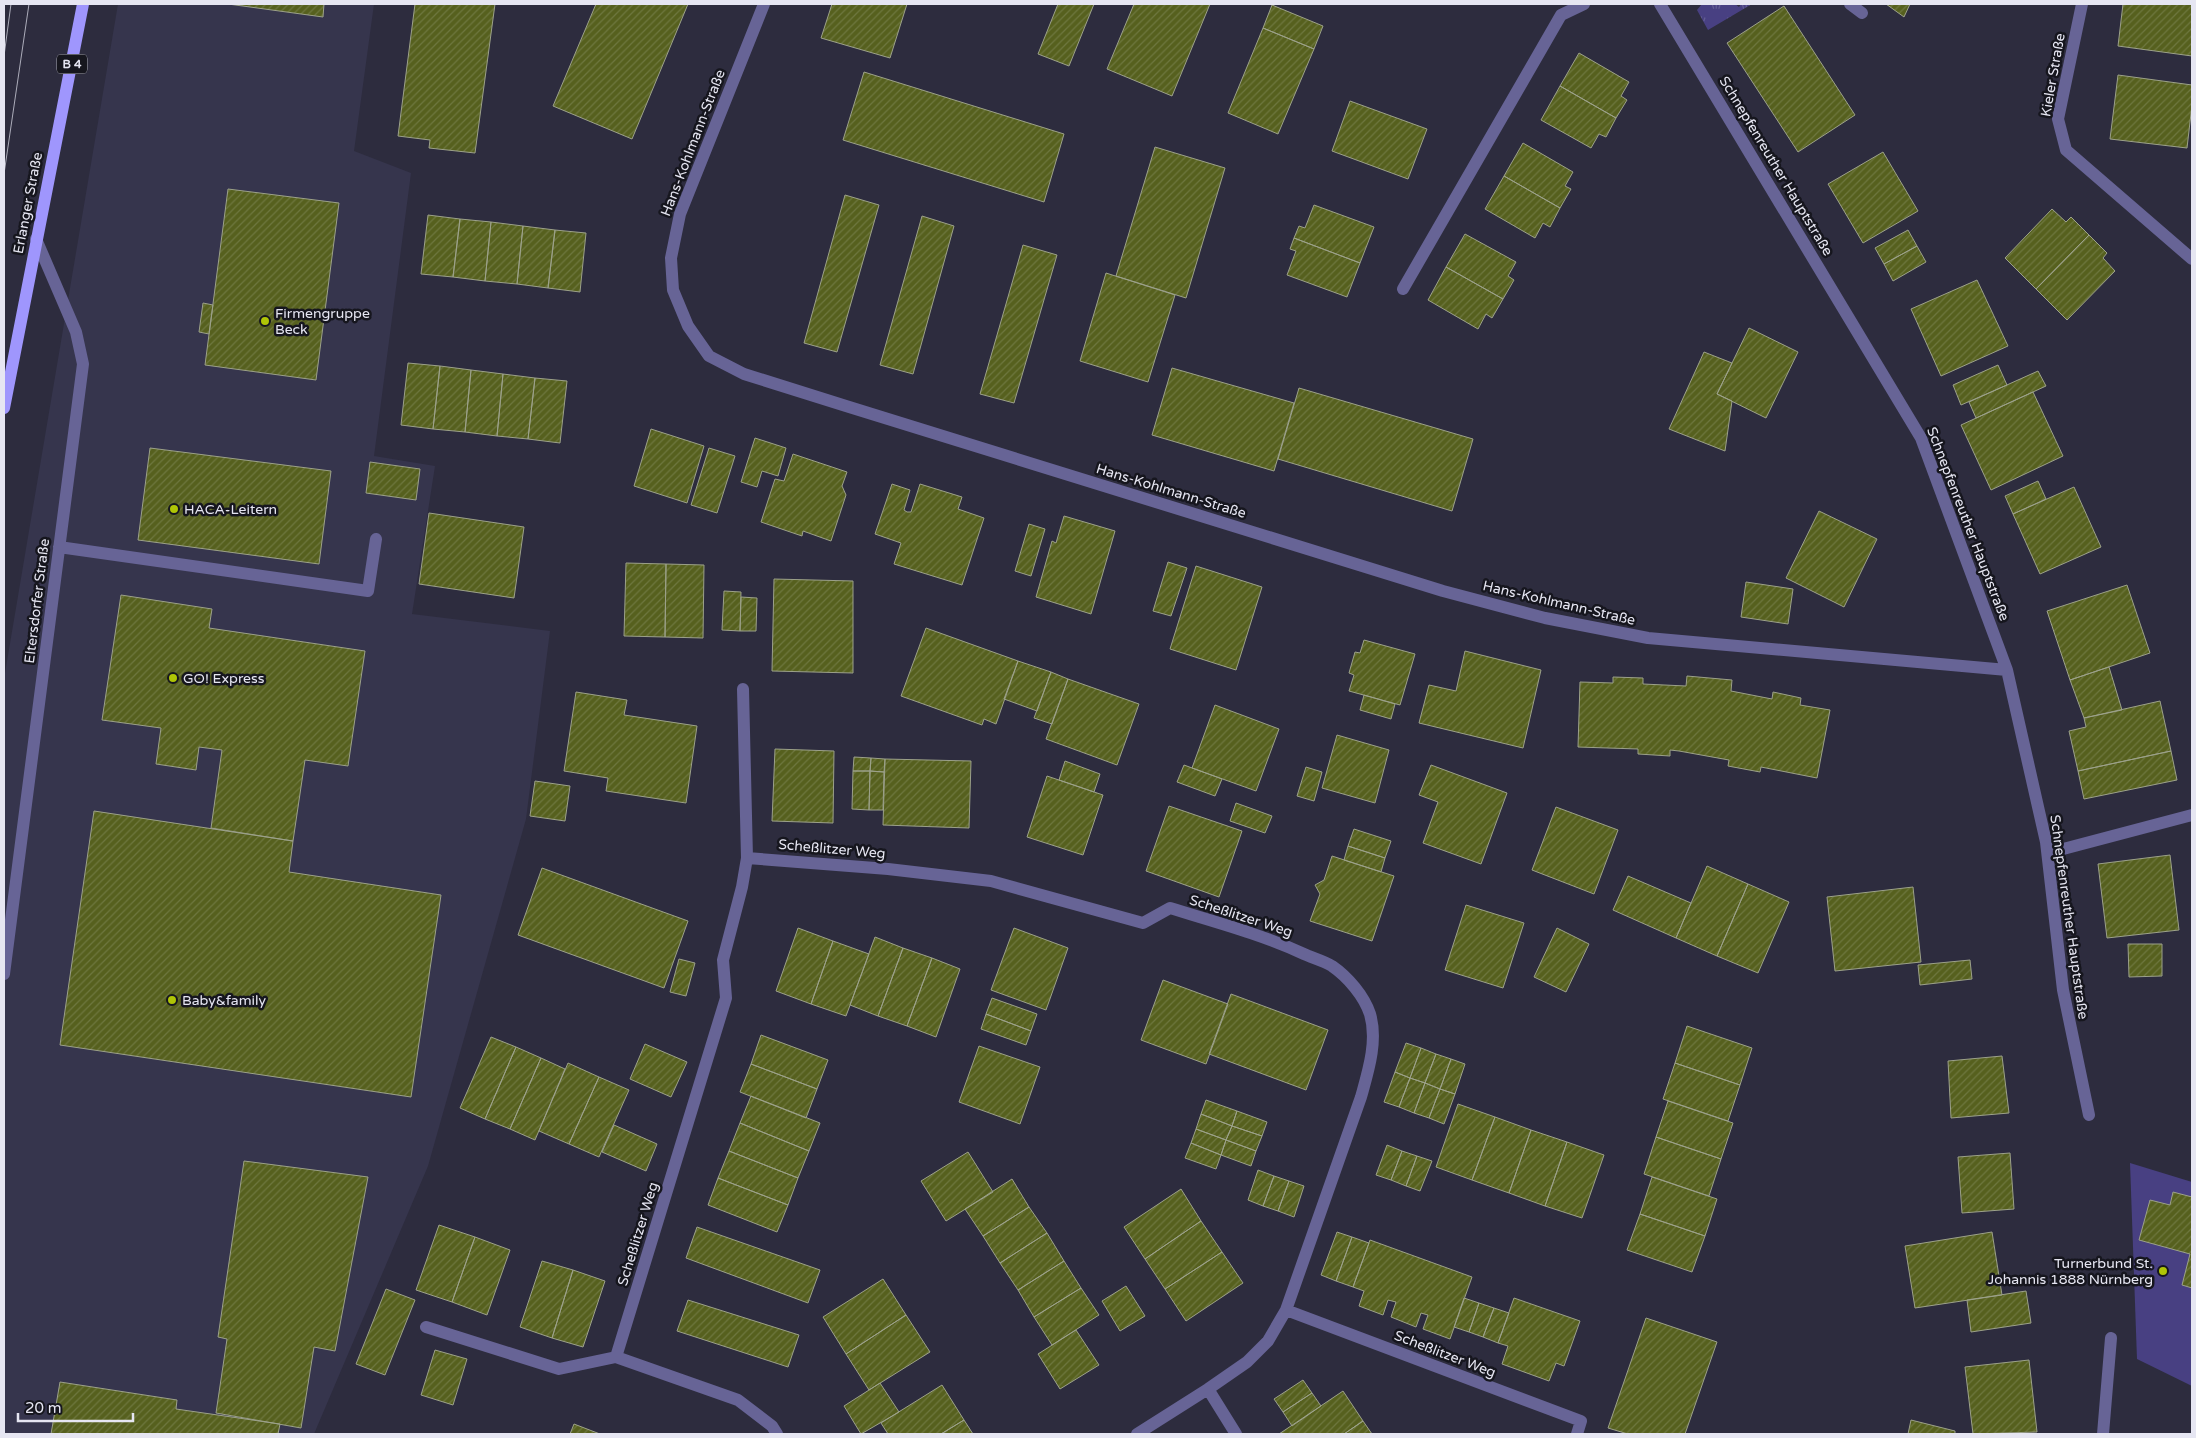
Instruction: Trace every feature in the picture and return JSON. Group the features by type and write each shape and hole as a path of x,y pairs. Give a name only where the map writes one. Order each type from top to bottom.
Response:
{"main road":[{"name":"Erlanger Straße","path":"4,408 83,4"}],"street":[{"name":"Hans-Kohlmann-Straße","path":"764,4 680,214 671,258 673,290 688,326 709,356 744,374 846,406 1443,591 1545,618 1648,638 2007,670"},
{"path":"1403,289 1561,15 1584,4"},
{"name":"Schnepfenreuther Hauptstraße","path":"1660,4 1921,438 2007,670 2048,853 2063,990 2089,1115"},
{"path":"1850,4 1862,13"},
{"name":"Kieler Straße","path":"2082,4 2058,119 2066,150 2192,259"},
{"name":"Eltersdorfer Straße","path":"4,974 83,364 76,332 36,239"},
{"path":"59,547 368,591 376,539"},
{"name":"Scheßlitzer Weg","path":"616,1357 726,998 723,960 742,887 746,858 743,689"},
{"path":"2048,853 2192,815"},
{"name":"Scheßlitzer Weg","path":"746,858 888,869 991,881 1143,923 1170,908 1275,940 1332,966 1358,992 1370,1014 1373,1036 1369,1068 1353,1122 1286,1310 1268,1341 1247,1362 1137,1434"},
{"name":"Scheßlitzer Weg","path":"1286,1310 1581,1421 1577,1434"},
{"path":"426,1327 559,1369 616,1357 738,1400 772,1426 777,1434"},
{"path":"2103,1434 2111,1338"},
{"path":"1208,1389 1236,1434"}],"shaded area":[{"path":"118,4 374,4 354,151 411,173 374,456 435,466 412,614 550,631 526,819 428,1166 314,1434 4,1434 4,679"}],"green space":[{"path":"1702,4 1735,4 1739,7 1741,4 1752,4 1708,30 1697,10"},
{"name":"Turnerbund St. Johannis 1888 Nürnberg","path":"2130,1163 2192,1182 2192,1386 2137,1359"}],"building":[{"path":"228,4 324,4 323,17"},
{"path":"415,4 495,4 475,153 429,148 430,140 398,136"},
{"path":"596,4 688,4 632,139 553,106"},
{"path":"832,4 907,4 890,58 821,38"},
{"path":"1058,4 1094,4 1069,66 1038,54"},
{"path":"1134,4 1210,4 1172,96 1107,69"},
{"path":"1886,4 1910,4 1904,17"},
{"path":"2123,4 2192,4 2192,56 2118,46"},
{"path":"1272,5 1323,26 1314,49 1263,28"},
{"path":"1784,6 1855,115 1798,152 1727,43"},
{"path":"1263,28 1314,49 1278,134 1228,113"},
{"path":"1579,53 1629,82 1621,96 1627,100 1616,118 1560,86"},
{"path":"864,72 1064,134 1044,202 843,140"},
{"path":"2118,75 2192,85 2192,105 2187,148 2110,139"},
{"path":"1560,86 1616,118 1606,137 1599,134 1591,148 1541,120"},
{"path":"1350,101 1427,129 1408,179 1332,151"},
{"path":"1523,143 1573,172 1565,186 1571,189 1560,208 1504,176"},
{"path":"1155,147 1225,168 1186,298 1116,276"},
{"path":"1883,152 1918,211 1863,243 1828,184"},
{"path":"1504,176 1560,208 1550,227 1543,223 1535,238 1485,209"},
{"path":"228,189 339,203 316,380 205,365"},
{"path":"845,195 879,205 837,352 804,343"},
{"path":"1314,205 1374,227 1360,263 1294,238 1299,226 1305,228"},
{"path":"2052,209 2066,222 2071,217 2089,235 2036,289 2005,258"},
{"path":"428,215 460,219 453,277 421,274"},
{"path":"922,216 954,226 913,374 880,365"},
{"path":"460,219 491,222 485,281 453,277"},
{"path":"491,222 523,226 517,284 485,281"},
{"path":"523,226 555,230 548,288 517,284"},
{"path":"555,230 586,233 580,292 548,288"},
{"path":"1908,230 1917,246 1884,264 1875,248"},
{"path":"1465,234 1516,262 1508,276 1514,280 1503,299 1446,267"},
{"path":"2089,235 2107,253 2103,258 2115,271 2067,320 2036,289"},
{"path":"1294,238 1360,263 1347,297 1287,275 1296,251 1290,249"},
{"path":"1023,245 1057,255 1014,403 980,394"},
{"path":"1917,246 1926,262 1893,281 1884,264"},
{"path":"1446,267 1503,299 1492,318 1486,314 1478,329 1428,300"},
{"path":"1106,273 1175,295 1148,382 1080,361"},
{"path":"1977,280 2008,346 1941,376 1911,309"},
{"path":"203,303 213,305 209,334 199,332"},
{"path":"1749,328 1798,352 1766,418 1717,394"},
{"path":"1704,352 1732,363 1717,394 1732,401 1725,451 1669,429"},
{"path":"408,363 440,366 433,429 401,425"},
{"path":"1998,365 2007,385 1961,405 1953,385"},
{"path":"440,366 471,370 465,432 433,429"},
{"path":"1172,368 1294,403 1274,471 1152,435"},
{"path":"471,370 503,374 497,436 465,432"},
{"path":"2038,371 2046,386 1976,418 1969,402"},
{"path":"503,374 535,378 528,439 497,436"},
{"path":"535,378 567,381 560,443 528,439"},
{"path":"1299,388 1473,439 1452,511 1278,459"},
{"path":"2033,392 2063,456 1991,490 1961,425"},
{"path":"651,429 704,446 687,503 634,486"},
{"path":"755,438 786,448 778,476 762,471 757,487 741,482"},
{"path":"150,448 331,471 319,564 138,540"},
{"path":"709,448 735,456 717,513 691,505"},
{"path":"793,454 847,472 842,486 846,495 831,541 803,531 802,536 761,522 775,479 784,481"},
{"path":"370,462 420,469 416,500 366,493"},
{"path":"2038,481 2046,499 2013,514 2005,496"},
{"path":"892,484 910,490 904,510 907,512 911,512 920,484 962,497 958,509 984,518 962,585 894,564 901,543 875,534"},
{"path":"2074,487 2101,547 2040,574 2013,514"},
{"path":"1819,511 1877,539 1844,607 1786,578"},
{"path":"429,513 524,527 514,598 419,584"},
{"path":"1064,516 1115,531 1091,614 1036,597 1052,541 1056,543"},
{"path":"1029,524 1045,529 1031,576 1015,571"},
{"path":"1168,562 1187,568 1171,616 1153,611"},
{"path":"626,563 666,564 665,637 624,636"},
{"path":"666,564 704,565 703,638 665,637"},
{"path":"1196,566 1262,587 1236,670 1170,649"},
{"path":"774,579 853,581 853,673 772,671"},
{"path":"1746,582 1793,589 1788,624 1741,617"},
{"path":"2127,585 2150,653 2070,680 2047,611"},
{"path":"724,591 741,592 740,631 722,630"},
{"path":"121,595 212,609 209,628 365,651 348,766 305,760 293,841 211,828 222,750 199,747 196,770 156,764 161,728 102,720"},
{"path":"741,597 757,598 756,631 740,631"},
{"path":"926,628 1018,661 996,724 984,719 982,725 901,696"},
{"path":"1364,640 1415,654 1400,705 1349,691 1354,675 1349,673 1355,652 1360,653"},
{"path":"1465,651 1541,670 1523,748 1419,723 1429,685 1456,691"},
{"path":"1018,661 1051,672 1037,711 1004,699"},
{"path":"2109,667 2122,710 2084,718 2070,680"},
{"path":"1051,672 1068,679 1052,724 1034,718"},
{"path":"1687,676 1732,680 1731,691 1772,699 1773,692 1801,698 1800,705 1830,710 1817,778 1761,767 1760,772 1728,766 1729,760 1679,751 1670,750 1670,756 1638,754 1638,749 1578,747 1580,682 1613,683 1613,677 1643,678 1643,684 1686,686"},
{"path":"1068,679 1139,704 1117,765 1046,739"},
{"path":"576,692 627,700 624,715 697,726 686,803 606,791 608,778 564,771"},
{"path":"1364,695 1395,704 1391,719 1360,710"},
{"path":"2160,701 2171,751 2078,771 2069,731 2086,727 2084,718"},
{"path":"1215,705 1279,729 1256,791 1192,768"},
{"path":"1337,735 1389,750 1375,803 1322,788"},
{"path":"775,749 834,751 833,823 772,821"},
{"path":"2171,751 2177,780 2084,799 2078,771"},
{"path":"854,757 871,758 870,771 853,771"},
{"path":"871,758 885,759 884,772 870,771"},
{"path":"885,759 971,761 969,828 883,825"},
{"path":"1065,761 1100,774 1094,792 1059,780"},
{"path":"1184,765 1222,779 1215,796 1177,782"},
{"path":"1431,765 1507,793 1481,864 1423,843 1438,802 1419,795"},
{"path":"1306,767 1322,772 1314,801 1297,796"},
{"path":"853,771 870,771 869,810 852,809"},
{"path":"870,771 884,772 883,810 869,810"},
{"path":"1047,776 1103,795 1083,855 1027,837"},
{"path":"535,781 570,786 565,821 530,816"},
{"path":"1236,803 1272,816 1265,833 1230,821"},
{"path":"1169,806 1242,831 1219,897 1146,871"},
{"path":"1556,807 1618,830 1594,894 1532,870"},
{"path":"94,811 293,841 289,872 441,895 411,1097 60,1045"},
{"path":"1354,829 1391,841 1385,858 1348,846"},
{"path":"1348,846 1385,858 1381,872 1344,860"},
{"path":"2170,855 2179,930 2107,938 2098,864"},
{"path":"1332,856 1394,876 1372,941 1310,921 1320,894 1315,885 1324,880"},
{"path":"1707,866 1748,884 1717,956 1676,938"},
{"path":"542,868 688,921 664,988 518,935"},
{"path":"1628,876 1691,903 1676,938 1613,910"},
{"path":"1748,884 1789,902 1758,973 1717,956"},
{"path":"1913,887 1921,962 1835,971 1827,897"},
{"path":"1466,905 1524,923 1503,988 1445,970"},
{"path":"798,928 833,941 811,1004 776,991"},
{"path":"1014,928 1068,948 1046,1010 991,990"},
{"path":"1557,928 1589,944 1566,992 1534,977"},
{"path":"875,937 903,948 878,1016 850,1005"},
{"path":"833,941 869,954 846,1016 811,1004"},
{"path":"2128,944 2162,944 2162,976 2129,977"},
{"path":"903,948 932,958 907,1026 878,1016"},
{"path":"932,958 960,969 936,1037 907,1026"},
{"path":"679,959 695,963 686,996 670,992"},
{"path":"1970,960 1972,979 1920,985 1918,965"},
{"path":"1163,980 1228,1004 1206,1064 1141,1040"},
{"path":"1231,994 1328,1030 1306,1090 1209,1054"},
{"path":"992,998 1037,1014 1031,1031 986,1014"},
{"path":"986,1014 1031,1031 1026,1045 981,1029"},
{"path":"1687,1026 1752,1048 1740,1085 1675,1063"},
{"path":"761,1035 828,1060 817,1089 751,1064"},
{"path":"491,1037 516,1047 485,1119 460,1108"},
{"path":"1406,1043 1421,1048 1410,1078 1395,1072"},
{"path":"645,1044 687,1062 671,1097 630,1079"},
{"path":"979,1046 1040,1067 1020,1124 959,1102"},
{"path":"516,1047 541,1058 510,1129 485,1119"},
{"path":"1421,1048 1436,1054 1425,1083 1410,1078"},
{"path":"1436,1054 1451,1059 1440,1089 1425,1083"},
{"path":"2002,1056 2009,1113 1951,1118 1948,1061"},
{"path":"541,1058 565,1069 535,1140 510,1129"},
{"path":"1451,1059 1465,1064 1455,1094 1440,1089"},
{"path":"568,1063 599,1077 569,1144 539,1131"},
{"path":"1675,1063 1740,1085 1728,1121 1663,1099"},
{"path":"751,1064 817,1089 806,1118 740,1092"},
{"path":"1395,1072 1410,1078 1399,1107 1384,1102"},
{"path":"599,1077 629,1090 599,1157 569,1144"},
{"path":"1410,1078 1425,1083 1414,1113 1399,1107"},
{"path":"1425,1083 1440,1089 1429,1118 1414,1113"},
{"path":"1440,1089 1455,1094 1444,1124 1429,1118"},
{"path":"751,1096 820,1123 809,1151 740,1123"},
{"path":"1206,1100 1237,1111 1232,1126 1201,1114"},
{"path":"1668,1101 1733,1123 1721,1159 1656,1137"},
{"path":"1458,1104 1495,1117 1472,1180 1436,1167"},
{"path":"1237,1111 1267,1122 1262,1136 1232,1126"},
{"path":"1201,1114 1232,1126 1226,1140 1196,1129"},
{"path":"1495,1117 1531,1130 1509,1193 1472,1180"},
{"path":"740,1123 809,1151 798,1178 729,1151"},
{"path":"614,1125 657,1144 646,1171 602,1152"},
{"path":"1232,1126 1262,1136 1256,1151 1226,1140"},
{"path":"1196,1129 1226,1140 1221,1155 1191,1143"},
{"path":"1531,1130 1567,1142 1545,1206 1509,1193"},
{"path":"1656,1137 1721,1159 1709,1196 1644,1174"},
{"path":"1226,1140 1256,1151 1251,1166 1221,1155"},
{"path":"1567,1142 1604,1155 1582,1218 1545,1206"},
{"path":"1191,1143 1221,1155 1216,1169 1185,1158"},
{"path":"1387,1145 1402,1151 1391,1180 1376,1175"},
{"path":"729,1151 798,1178 788,1205 718,1178"},
{"path":"1402,1151 1417,1156 1406,1186 1391,1180"},
{"path":"968,1152 993,1192 946,1221 921,1181"},
{"path":"2010,1153 2014,1209 1962,1213 1958,1157"},
{"path":"1417,1156 1432,1161 1420,1191 1406,1186"},
{"path":"244,1161 368,1177 335,1351 314,1347 301,1428 216,1413 227,1339 218,1337"},
{"path":"1258,1170 1274,1176 1263,1206 1248,1200"},
{"path":"1274,1176 1289,1181 1278,1211 1263,1206"},
{"path":"1652,1177 1717,1199 1705,1236 1640,1214"},
{"path":"718,1178 788,1205 777,1232 708,1205"},
{"path":"1012,1179 1029,1207 983,1236 965,1209"},
{"path":"1289,1181 1304,1186 1294,1217 1278,1211"},
{"path":"1181,1189 1201,1221 1145,1259 1124,1227"},
{"path":"2173,1192 2192,1197 2192,1288 2182,1285 2190,1254 2139,1240 2150,1200 2170,1205"},
{"path":"1029,1207 1047,1233 1000,1263 983,1236"},
{"path":"1640,1214 1705,1236 1692,1272 1627,1250"},
{"path":"1201,1221 1222,1252 1165,1289 1145,1259"},
{"path":"439,1225 475,1237 452,1302 416,1290"},
{"path":"697,1227 820,1270 808,1303 686,1258"},
{"path":"1337,1232 1352,1237 1336,1281 1321,1275"},
{"path":"1992,1232 2002,1295 1915,1308 1905,1246"},
{"path":"1047,1233 1064,1261 1018,1290 1000,1263"},
{"path":"475,1237 510,1250 487,1315 452,1302"},
{"path":"1352,1237 1369,1243 1353,1287 1336,1281"},
{"path":"1370,1240 1472,1277 1450,1339 1423,1329 1428,1315 1421,1313 1416,1327 1391,1317 1396,1302 1388,1300 1383,1315 1359,1306 1364,1291 1353,1287"},
{"path":"1222,1252 1243,1283 1186,1321 1165,1289"},
{"path":"542,1261 573,1270 552,1338 520,1327"},
{"path":"1064,1261 1081,1288 1034,1317 1018,1290"},
{"path":"573,1270 605,1281 583,1347 552,1338"},
{"path":"883,1279 906,1315 846,1354 823,1317"},
{"path":"1126,1286 1145,1316 1120,1331 1102,1301"},
{"path":"1081,1288 1099,1315 1052,1345 1034,1317"},
{"path":"386,1289 415,1300 385,1375 356,1364"},
{"path":"2026,1291 2031,1323 1971,1332 1967,1300"},
{"path":"1464,1298 1479,1303 1469,1332 1454,1327"},
{"path":"1514,1298 1580,1321 1564,1366 1556,1363 1549,1381 1502,1364 1508,1346 1498,1343"},
{"path":"688,1300 799,1335 788,1367 677,1331"},
{"path":"1479,1303 1494,1308 1483,1337 1469,1332"},
{"path":"1494,1308 1509,1313 1498,1343 1483,1337"},
{"path":"906,1315 930,1352 869,1390 846,1354"},
{"path":"1646,1318 1717,1342 1685,1434 1628,1434 1608,1428"},
{"path":"1076,1330 1099,1365 1060,1389 1038,1354"},
{"path":"435,1350 467,1359 453,1405 421,1395"},
{"path":"2029,1360 2037,1432 1973,1434 1965,1367"},
{"path":"1303,1380 1312,1393 1283,1412 1274,1399"},
{"path":"60,1382 177,1400 176,1409 280,1424 278,1434 51,1434"},
{"path":"880,1383 899,1412 861,1434 844,1406"},
{"path":"942,1385 964,1420 941,1434 888,1434 881,1423"},
{"path":"1343,1391 1363,1421 1344,1434 1279,1434"},
{"path":"1312,1393 1321,1406 1292,1426 1283,1412"},
{"path":"964,1420 973,1434 941,1434"},
{"path":"1911,1420 1955,1431 1955,1434 1908,1434"},
{"path":"1363,1421 1372,1434 1344,1434"},
{"path":"574,1424 600,1434 570,1434"}],"tram line":[{"path":"4,56 11,4"},
{"path":"4,174 29,4"}],"place":[{"name":"Firmengruppe Beck","path":"265,321"},
{"name":"HACA-Leitern","path":"174,509"},
{"name":"GO! Express","path":"173,678"},
{"name":"Baby&family","path":"172,1000"},
{"name":"Turnerbund St. Johannis 1888 Nürnberg","path":"2163,1271"}]}
